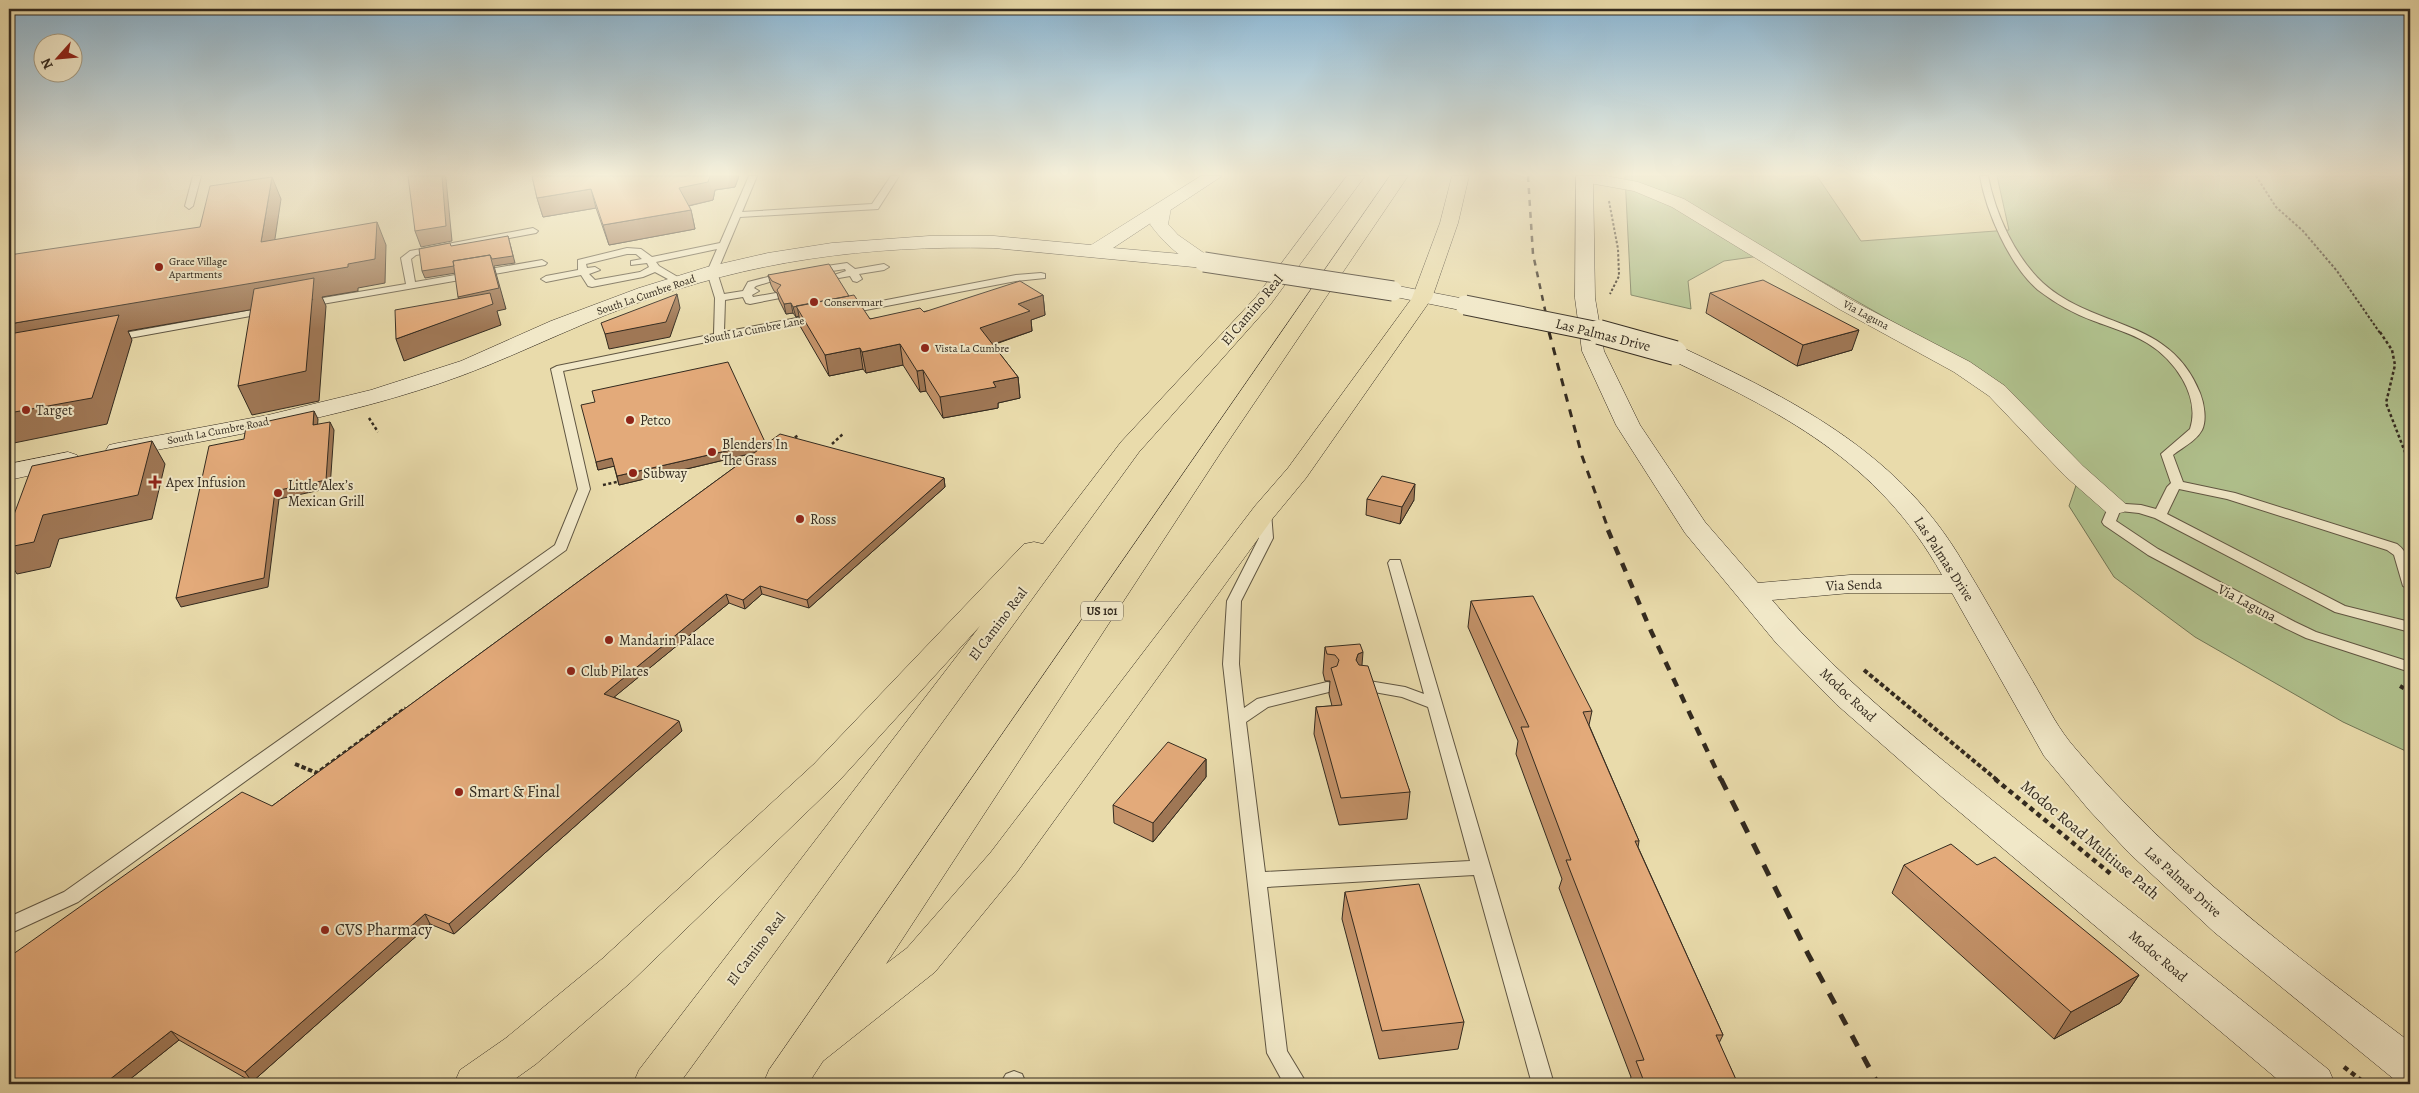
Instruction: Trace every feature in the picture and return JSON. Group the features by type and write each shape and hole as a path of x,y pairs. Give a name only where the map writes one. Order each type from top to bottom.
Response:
{"highway":[{"name":"El Camino Real","path":"654,1084 1130,446 1263,301 1318,227"},
{"name":"US 101","path":"784,1084 1203,460 1364,227"},
{"path":"809,1048 921,960 1004,862 1264,512 1297,473 1408,294 1447,227"},
{"path":"475,1084 521,1051 616,971 826,773 1130,446"}],"street":[{"path":"1095,251 1132,227"},
{"path":"1161,227 1172,240 1204,262"},
{"name":"Modoc Road","path":"1584,227 1585,298 1593,351 1628,425 1695,527 1788,638 1847,696 1955,790 2314,1084"},
{"name":"Via Laguna","path":"1718,227 1846,305 1962,367 1998,391 2074,471 2116,506"},
{"name":"South La Cumbre Road","path":"9,472 275,420 386,394 521,344 558,326 679,282 712,272 814,251 906,241 994,242 1204,262 1301,276"},
{"name":"Las Palmas Drive","path":"1301,276 1408,294 1599,332 1675,353 1805,418 1843,445 1887,483 1922,522 2060,755 2130,833 2202,901 2410,1067"},
{"name":"Via Senda","path":"1749,592 1850,584 1960,584"}],"lane":[{"path":"719,337 720,298 712,272 730,227"},
{"path":"2002,227 2008,241 2038,284 2072,307 2124,326 2161,346 2172,356 2194,389 2198,407 2197,428 2183,443 2167,454 2178,485"},
{"path":"412,286 406,258 413,253 533,231"},
{"path":"634,263 653,264 722,245"},
{"path":"653,264 643,274 592,284 583,272 581,262 627,251 638,251 679,282"},
{"path":"297,306 542,263"},
{"path":"720,298 746,293 752,284 782,276 847,266 853,272"},
{"path":"841,278 853,272 884,267"},
{"path":"546,280 595,270"},
{"name":"South La Cumbre Lane","path":"584,489 557,369 1016,278 1041,276"},
{"path":"746,293 750,301 774,292"},
{"path":"105,339 278,309"},
{"path":"2160,515 2173,487 2178,485 2230,496 2392,547 2400,553 2410,586"},
{"path":"9,926 70,897 560,547 584,489"},
{"path":"2116,506 2142,509 2160,515 2340,609 2410,627"},
{"name":"Via Laguna","path":"2116,506 2109,522 2118,530 2202,579 2311,635 2410,667"},
{"path":"1264,512 1266,538 1234,601 1232,664 1277,1053 1296,1084"},
{"path":"1395,563 1543,1084"},
{"path":"1363,685 1405,692 1435,704"},
{"path":"1238,720 1263,703 1327,687"},
{"path":"1256,880 1482,867"}],"path":[{"path":"1611,303 1610,294 1619,276 1618,250 1614,227"},
{"path":"2299,227 2337,271 2392,350 2395,365 2386,403 2410,465"},
{"path":"832,444 844,433"},
{"path":"781,444 799,435"},
{"path":"584,489 630,478"},
{"name":"Modoc Road Multiuse Path","path":"1860,667 2114,877"},
{"path":"271,754 317,773 412,704"},
{"path":"2343,1066 2366,1084"}],"green space":[{"path":"1628,227 1852,227 1861,241 2009,230 2008,227 2410,227 2410,753 2343,722 2195,637 2114,577 2069,506 2082,468 1965,363 1774,254 1724,261 1688,281 1691,309 1631,295"}],"building":[{"path":"200,227 264,227 261,242 348,227 377,227 375,259 348,264 348,267 9,324 9,255"},
{"path":"414,227 440,227 415,231"},
{"path":"508,236 513,256 492,259 490,255 453,261 454,266 422,271 419,249 450,243 451,246"},
{"path":"490,255 499,288 458,297 453,261"},
{"path":"829,264 849,296 793,307 791,303 784,304 777,290 781,285 772,281 768,275"},
{"path":"314,278 306,371 238,386 254,289"},
{"path":"1763,280 1859,330 1803,345 1710,293"},
{"path":"1020,281 1043,295 1018,304 1030,311 980,328 1018,377 993,382 996,387 940,397 923,370 917,371 900,344 862,352 860,348 825,355 796,306 854,295 870,319 920,308 924,312"},
{"path":"490,293 493,304 396,339 395,310"},
{"path":"677,294 666,322 605,334 601,323"},
{"path":"119,315 92,398 9,413 9,334"},
{"path":"728,362 765,442 617,476 612,458 596,462 581,405 595,402 592,391"},
{"path":"314,411 313,425 330,422 326,480 275,491 264,578 176,598 209,446 244,439 246,426"},
{"path":"780,434 944,478 807,600 760,586 743,600 726,594 604,694 679,721 449,924 425,914 245,1072 171,1031 104,1084 9,1084 9,957 242,792 272,806"},
{"path":"152,441 138,495 43,515 34,542 9,547 9,528 32,466"},
{"path":"1382,476 1415,484 1402,507 1367,499"},
{"path":"1533,596 1592,711 1583,712 1639,841 1635,841 1723,1035 1716,1035 1738,1084 1645,1084 1636,1061 1644,1060 1566,860 1571,860 1521,727 1529,727 1471,601"},
{"path":"1360,644 1363,652 1358,654 1356,660 1359,665 1368,666 1410,792 1341,798 1316,707 1342,705 1331,668 1337,666 1339,660 1335,655 1327,654 1325,647"},
{"path":"1168,742 1206,759 1153,823 1113,805"},
{"path":"1951,844 1977,865 1995,857 2139,975 2071,1012 1904,865"},
{"path":"1419,884 1464,1022 1382,1031 1345,892"}],"railway":[{"path":"1531,227 1533,254 1550,333"},
{"path":"1549,332 1582,456 1609,531"},
{"path":"1608,530 1651,631 1721,780"},
{"path":"1721,779 1808,954 1878,1084"}],"place":[{"name":"Grace Village Apartments","path":"159,267"},
{"name":"Conservmart","path":"814,302"},
{"name":"Vista La Cumbre","path":"925,348"},
{"name":"Target","path":"26,410"},
{"name":"Petco","path":"630,420"},
{"name":"Blenders In The Grass","path":"712,452"},
{"name":"Subway","path":"633,473"},
{"name":"Apex Infusion","path":"155,482"},
{"name":"Little Alex’s Mexican Grill","path":"278,493"},
{"name":"Ross","path":"800,519"},
{"name":"Mandarin Palace","path":"609,640"},
{"name":"Club Pilates","path":"571,671"},
{"name":"Smart & Final","path":"459,792"},
{"name":"CVS Pharmacy","path":"325,930"}]}
